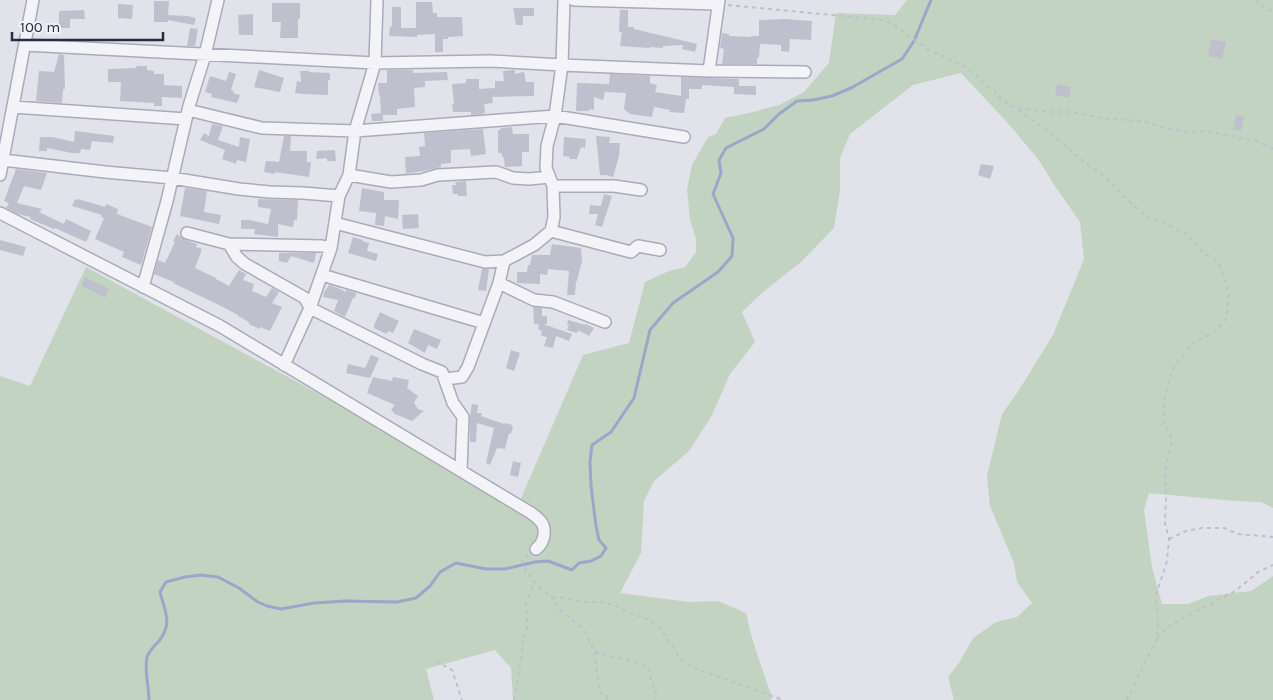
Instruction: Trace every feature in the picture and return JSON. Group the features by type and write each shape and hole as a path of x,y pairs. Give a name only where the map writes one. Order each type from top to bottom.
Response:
{"street":[{"path":"0,175 33,0"},
{"path":"143,287 218,0"},
{"path":"284,365 310,308 331,248 339,196 349,175 355,131 375,63 377,0"},
{"path":"335,224 485,262 504,261 534,245 551,231 554,217 551,181 546,168 547,146 555,116 562,65 564,0"},
{"path":"574,0 718,2 709,71"},
{"path":"25,45 375,63 490,61 709,71 805,72"},
{"path":"13,107 187,114 262,128 355,131 555,116 684,137"},
{"path":"3,160 172,178 246,190 339,196"},
{"path":"349,175 392,182 421,180 438,175 496,172 513,178 641,190"},
{"path":"0,213 220,326 538,518 543,524 543,540 536,549"},
{"path":"551,231 631,252 638,246 660,250"},
{"path":"187,233 229,244 322,246 331,248"},
{"path":"229,244 237,257 245,264 305,298 310,308 422,364 442,372 454,403 464,417 461,471"},
{"path":"445,379 462,377 468,367 499,283 504,261"},
{"path":"322,275 484,323"},
{"path":"499,283 534,300 553,302 605,322"}],"path":[{"path":"1255,0 1273,12"},
{"path":"718,2 884,20 927,49 964,66 986,86 994,89 999,97 1049,132 1102,174 1148,218 1165,223 1185,233 1203,252 1217,261 1222,270 1229,295 1226,319 1215,331 1194,342 1173,368 1165,396 1163,420 1172,440 1164,471 1166,496 1165,523 1169,539 1167,560 1156,596 1157,639"},
{"path":"1016,108 1049,112 1074,112 1106,119 1146,122 1165,128 1189,132 1206,131 1256,141 1273,149"},
{"path":"1169,539 1186,531 1202,528 1224,528 1238,534 1273,537"},
{"path":"536,549 522,560 523,566 535,583 552,597 560,610 584,630 594,651 600,693 606,696 607,700"},
{"path":"1126,700 1157,639 1168,627 1232,593 1258,572 1273,565"},
{"path":"514,700 523,638 528,622 526,602 535,583"},
{"path":"552,597 584,602 598,602 648,619 660,628 682,661 694,668 783,700"},
{"path":"594,651 641,664 649,669 650,680 657,696 654,700"},
{"path":"436,661 452,670 462,700"}],"green space":[{"path":"907,0 1273,0 1273,508 1261,502 1149,493 1144,510 1152,567 1162,604 1188,604 1208,596 1251,591 1273,576 1273,700 954,700 948,677 959,663 973,638 996,622 1017,617 1032,603 1017,582 1014,563 990,506 987,476 1002,414 1053,335 1084,259 1080,222 1038,159 1006,121 961,73 913,85 850,134 840,158 840,191 834,228 801,262 763,292 742,312 755,342 730,374 712,415 689,451 654,481 644,501 641,553 620,593 689,602 718,601 746,613 754,645 772,697 770,700 513,700 511,668 495,650 426,669 434,700 0,700 0,376 30,386 86,267 519,503 583,355 629,343 645,282 669,271 685,267 696,252 696,239 690,220 687,189 692,165 708,137 716,134 725,118 779,105 804,92 829,63 836,13 895,15"}],"building":[{"path":"154,1 169,1 168,15 196,18 194,25 168,20 168,22 154,22"},
{"path":"416,2 432,2 433,13 437,13 437,17 462,17 463,36 443,39 443,52 435,52 435,34 417,35 417,37 389,36 390,26 392,27 392,7 401,7 401,28 416,28"},
{"path":"272,3 300,3 298,38 280,38 281,22 272,22"},
{"path":"118,4 133,5 132,19 118,18"},
{"path":"513,8 534,8 534,16 523,16 523,25 516,25"},
{"path":"84,10 85,19 70,19 70,28 59,28 59,11"},
{"path":"620,10 628,10 628,27 697,44 695,52 682,49 683,45 663,46 663,48 620,46 622,32 619,32"},
{"path":"253,14 253,35 239,35 238,15"},
{"path":"759,20 812,21 811,40 790,39 789,52 781,51 781,45 760,44 757,64 722,64 724,49 720,48 722,33 729,34 729,36 759,36"},
{"path":"190,28 198,29 195,46 187,46"},
{"path":"1211,39 1226,42 1222,59 1208,56"},
{"path":"59,54 64,55 65,89 63,89 62,103 36,101 39,71 54,72"},
{"path":"137,66 147,66 147,70 154,71 154,74 164,74 164,85 182,86 182,98 162,97 162,106 154,106 154,103 120,101 121,82 108,82 108,69 136,68"},
{"path":"259,70 284,78 280,92 254,87"},
{"path":"387,70 413,70 413,73 447,72 448,80 425,81 425,87 414,88 415,107 397,109 397,115 383,115 383,121 372,121 371,114 381,113 378,83 387,83"},
{"path":"515,70 515,74 524,72 526,82 534,82 534,96 492,97 493,103 484,104 485,113 482,114 471,115 471,112 453,112 452,84 466,83 466,79 479,79 479,89 495,88 495,81 504,81 503,71"},
{"path":"300,71 330,73 328,95 295,93 297,81 301,82"},
{"path":"229,72 236,74 231,90 234,91 233,93 240,95 237,103 211,97 212,94 205,92 210,76 226,81"},
{"path":"610,74 650,76 650,83 657,85 655,92 681,96 681,77 739,79 739,86 756,86 756,95 734,94 734,87 702,85 702,89 689,89 689,99 686,99 684,113 669,112 670,110 654,107 652,117 630,114 624,109 626,93 605,92 603,100 594,97 594,110 576,111 577,83 609,84"},
{"path":"1057,84 1071,87 1069,98 1055,95"},
{"path":"1236,115 1244,116 1241,131 1233,130"},
{"path":"212,124 223,126 218,140 239,147 240,137 250,139 246,162 237,160 236,164 222,159 225,150 200,140 204,133 209,136"},
{"path":"512,127 513,134 529,134 529,152 522,152 522,166 505,167 501,153 498,153 498,130 501,130 500,128"},
{"path":"483,129 486,154 471,156 470,149 451,150 451,163 441,164 441,167 424,171 402,174 406,173 405,157 420,156 419,147 425,146 424,133"},
{"path":"75,131 114,136 113,143 92,141 90,150 81,149 80,153 47,148 47,151 39,151 40,137 52,137 74,142"},
{"path":"284,136 291,136 290,151 307,151 307,162 311,162 309,177 264,172 266,161 279,162"},
{"path":"596,136 610,137 609,143 620,143 619,156 613,177 600,175"},
{"path":"564,137 586,139 585,148 581,147 577,159 569,159 570,157 563,156"},
{"path":"335,150 336,161 327,161 327,158 316,159 317,151"},
{"path":"981,164 994,166 990,179 978,175"},
{"path":"16,169 47,173 41,190 24,186 17,203 42,209 39,212 64,224 66,219 91,231 86,242 6,208 9,203 4,201"},
{"path":"466,181 467,196 453,194 452,185 456,185 455,182"},
{"path":"185,188 207,191 204,212 221,215 219,224 180,216"},
{"path":"362,188 384,192 384,200 399,200 398,219 385,216 384,226 375,225 376,213 359,211"},
{"path":"604,194 612,196 602,227 595,225 598,214 589,214 590,205 601,206"},
{"path":"75,199 105,207 106,204 118,209 117,214 152,227 141,265 122,257 124,252 95,239 104,218 101,217 102,215 72,206"},
{"path":"258,199 298,200 297,220 294,220 293,227 278,224 278,237 254,234 255,229 241,229 241,220 268,224 271,209 258,207"},
{"path":"418,214 419,228 403,229 402,215"},
{"path":"177,234 185,240 197,244 196,247 202,249 195,268 229,286 239,270 246,274 243,280 254,284 252,291 266,297 272,288 279,292 272,303 282,307 270,331 249,324 249,322 238,315 219,305 154,274 158,260 165,263"},
{"path":"353,237 369,243 367,251 378,254 376,261 348,253"},
{"path":"0,240 26,247 23,256 0,250"},
{"path":"552,244 581,248 582,261 576,281 575,295 567,295 569,271 548,269 547,275 540,274 540,284 517,283 517,272 527,272 532,255 550,255"},
{"path":"279,253 316,253 314,263 291,256 287,263 279,261"},
{"path":"482,269 489,269 486,291 478,290"},
{"path":"85,277 109,289 105,298 81,285"},
{"path":"329,285 346,292 346,290 356,293 345,317 334,311 338,300 323,297"},
{"path":"533,307 542,308 542,316 547,316 547,324 543,324 572,334 569,341 556,336 553,348 544,346 547,337 541,336 542,331 538,329 539,324 534,324"},
{"path":"380,312 399,321 393,333 388,331 387,334 374,328"},
{"path":"568,320 594,328 589,336 578,330 577,333 567,330"},
{"path":"414,329 441,340 437,349 428,345 425,353 408,343"},
{"path":"511,350 520,353 514,371 506,368"},
{"path":"371,355 379,358 370,378 346,373 348,364 365,368"},
{"path":"373,377 392,381 393,377 409,380 407,388 418,396 414,403 418,409 424,411 412,421 395,414 391,410 395,405 367,393"},
{"path":"472,404 478,405 477,413 482,413 481,416 512,425 513,427 511,434 509,433 505,449 497,448 490,465 486,463 494,428 477,423 476,442 470,442"},
{"path":"513,461 521,463 518,477 510,475"}],"waterway":[{"path":"149,700 146,668 147,657 166,629 167,617 160,592 166,582 201,575 218,577 239,588 258,602 281,609 314,603 345,601 397,602 416,598 430,586 440,572 456,563 486,569 505,569 548,561 572,570 579,563 591,561 601,556 606,548 599,540 596,526 591,486 590,462 592,445 611,432 634,398 650,330 673,303 718,272 732,256 733,238 713,194 721,173 719,160 726,148 764,129 779,114 797,101 832,96 851,88 902,59 914,41 931,0"}]}
